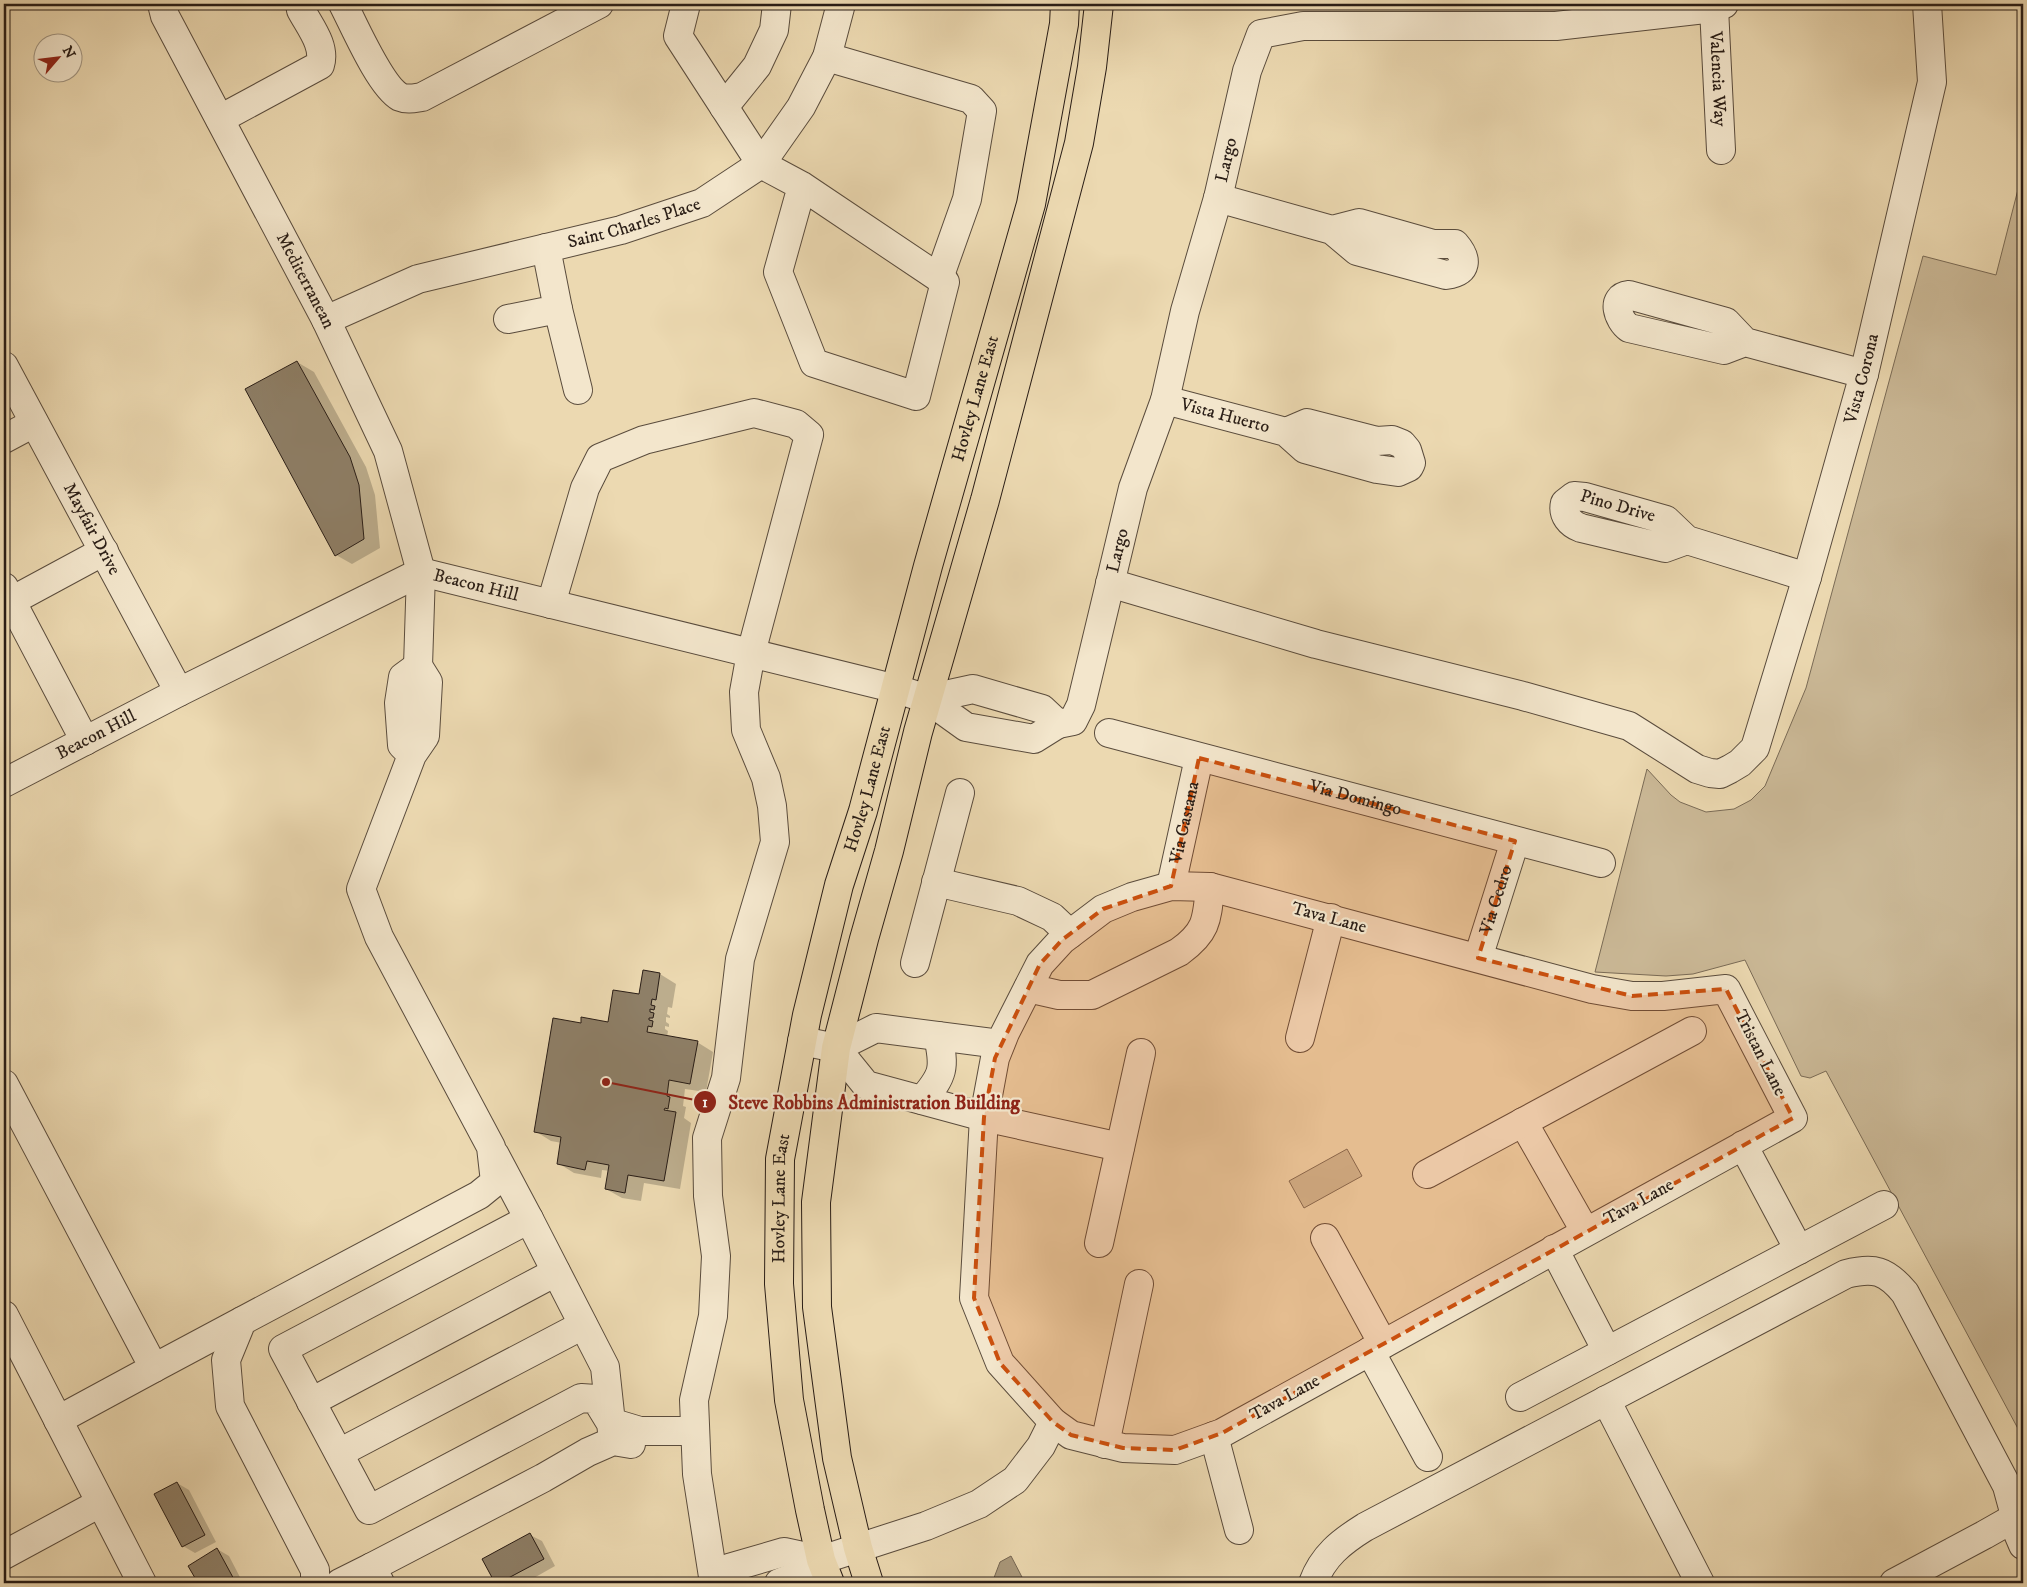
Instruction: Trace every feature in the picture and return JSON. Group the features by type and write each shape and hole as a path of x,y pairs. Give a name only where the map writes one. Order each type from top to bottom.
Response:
{"main road":[{"name":"Hovley Lane East","path":"826,1572 789,1400 779,1284 780,1159 802,1041 839,885 863,811 961,448 1031,204 1064,24 1065,4"},
{"name":"Hovley Lane East","path":"869,1583 858,1548 837,1458 817,1307 816,1202 836,1048 927,699 993,472 1079,143 1092,67 1099,4"}],"street":[{"name":"Mediterranean","path":"162,4 165,16 326,320 388,451 421,572 418,666 428,682 425,736 412,755 361,889 380,937 491,1147"},
{"path":"220,120 320,65 322,49 301,10 300,4"},
{"path":"351,7 382,78 390,89 400,97 412,99 422,96 599,4"},
{"path":"686,4 678,36 761,164 802,186 945,282 916,396 814,363 778,272 802,186"},
{"path":"724,107 757,66 774,30 778,4"},
{"name":"Saint Charles Place","path":"326,320 418,279 620,230 702,203 761,164 801,107 827,57 841,4"},
{"name":"Vista Corona","path":"1110,583 1316,644 1523,696 1629,726 1697,769 1710,773 1720,774 1740,763 1755,748 1807,577 1864,374 1932,82 1927,4"},
{"name":"Largo","path":"897,689 927,699 966,727 1034,739 1058,724 1073,721 1081,705 1133,488 1165,400 1185,311 1218,198 1247,71 1261,34 1303,26 1719,6"},
{"name":"Valencia Way","path":"1719,6 1721,150"},
{"path":"827,57 971,99 982,111 967,199 939,278"},
{"path":"1218,198 1332,230"},
{"path":"546,248 558,309 578,390"},
{"path":"508,319 558,309"},
{"path":"1745,342 1864,374"},
{"name":"Mayfair Drive","path":"4,366 180,692"},
{"name":"Vista Huerto","path":"1165,400 1286,432"},
{"path":"552,604 584,488 600,458 644,440 754,413 796,424 809,435 752,653 744,692 746,730 766,778 772,806 776,842 740,959 726,1078 707,1138 708,1196 716,1256 713,1316 694,1400 697,1474 714,1583"},
{"path":"4,439 34,423"},
{"path":"1688,540 1807,577"},
{"path":"86,741 6,598 104,551"},
{"name":"Beacon Hill","path":"7,773 86,741 421,572 897,689"},
{"path":"927,699 973,689 1042,710 1058,724"},
{"name":"Via Domingo","path":"1109,733 1601,863"},
{"name":"Via Castana","path":"1171,886 1199,758"},
{"path":"915,963 960,793"},
{"name":"Via Cedro","path":"1478,958 1515,841"},
{"path":"936,882 1018,901 1052,917 1070,934"},
{"name":"Tava Lane","path":"1726,989 1663,996 1632,996 1557,980 1210,887 1171,886 1132,897 1103,910 1062,940 1040,964 1000,1044 995,1058 984,1117 974,1298 1000,1363 1053,1422 1071,1435 1123,1448 1175,1450 1222,1433 1793,1118"},
{"path":"1028,988 1059,995 1092,995 1179,952 1190,944 1200,932 1207,919 1210,887"},
{"path":"1300,1038 1331,918"},
{"name":"Tristan Lane","path":"1726,989 1793,1118"},
{"path":"802,1041 836,1048 876,1028 1000,1044"},
{"path":"1427,1174 1692,1031"},
{"path":"922,1100 934,1088 941,1075 943,1060 938,1036"},
{"path":"836,1048 866,1085 984,1117 1120,1147"},
{"path":"1099,1243 1141,1053"},
{"path":"4,1084 154,1368"},
{"path":"1523,1122 1586,1231"},
{"path":"1744,1145 1799,1250"},
{"path":"491,1147 605,1368 612,1431"},
{"path":"58,1420 479,1195 495,1182 491,1147"},
{"path":"1520,1397 1884,1205"},
{"path":"529,1219 283,1349 369,1510 581,1398 596,1399 612,1431"},
{"path":"1325,1238 1428,1457"},
{"path":"1554,1249 1607,1351"},
{"path":"1313,1583 1328,1556 1344,1540 1846,1274 1864,1270 1880,1272 1894,1280 1905,1292 2007,1486 2013,1508 2014,1524 2023,1545"},
{"path":"312,1402 556,1272"},
{"path":"1105,1444 1139,1284"},
{"path":"4,1315 142,1583"},
{"path":"242,1321 226,1360 230,1406 315,1570 315,1583"},
{"path":"339,1453 583,1325"},
{"path":"1606,1400 1700,1583"},
{"path":"779,1583 794,1577 826,1572 858,1548 926,1526 979,1504 1014,1480 1041,1446 1053,1422"},
{"path":"340,1583 376,1575 451,1525 543,1478 588,1452 612,1431 640,1431 696,1440"},
{"path":"1214,1436 1238,1530"},
{"path":"4,1555 100,1503"},
{"path":"1894,1583 1984,1536 2014,1518"},
{"path":"719,1583 729,1568 784,1552 826,1572"}],"highlighted area":[{"path":"1199,758 1515,841 1478,958 1632,996 1726,989 1793,1118 1222,1433 1175,1450 1123,1448 1071,1435 1053,1422 1000,1363 974,1298 984,1117 995,1058 1040,964 1062,940 1103,909 1171,886"}],"shaded area":[{"path":"2023,170 2023,1438 1826,1071 1810,1078 1801,1076 1745,960 1693,974 1666,976 1595,972 1647,769 1680,802 1706,812 1734,809 1751,800 1765,786 1806,688 1923,256 1996,275"},
{"path":"1347,1149 1362,1176 1304,1208 1289,1181"},
{"path":"1011,1556 1023,1579 1015,1583 992,1583 1000,1562"}],"building":[{"path":"297,361 350,457 359,485 364,539 335,556 245,389"},
{"path":"643,970 660,973 656,1000 652,999 651,1005 655,1006 654,1010 650,1009 650,1012 654,1013 653,1018 649,1018 649,1020 653,1021 652,1027 648,1026 647,1032 698,1041 690,1084 669,1080 667,1096 670,1097 668,1109 665,1108 664,1110 676,1112 664,1181 628,1175 625,1193 605,1189 609,1165 587,1161 585,1170 557,1164 561,1137 534,1132 553,1018 581,1023 581,1017 608,1022 613,990 639,994"},
{"path":"177,1482 205,1535 182,1547 154,1494"},
{"path":"530,1533 544,1559 499,1583 495,1583 482,1559"},
{"path":"217,1548 236,1583 198,1583 188,1566"}],"place":[{"name":"Steve Robbins Administration Building","path":"606,1082"}]}
